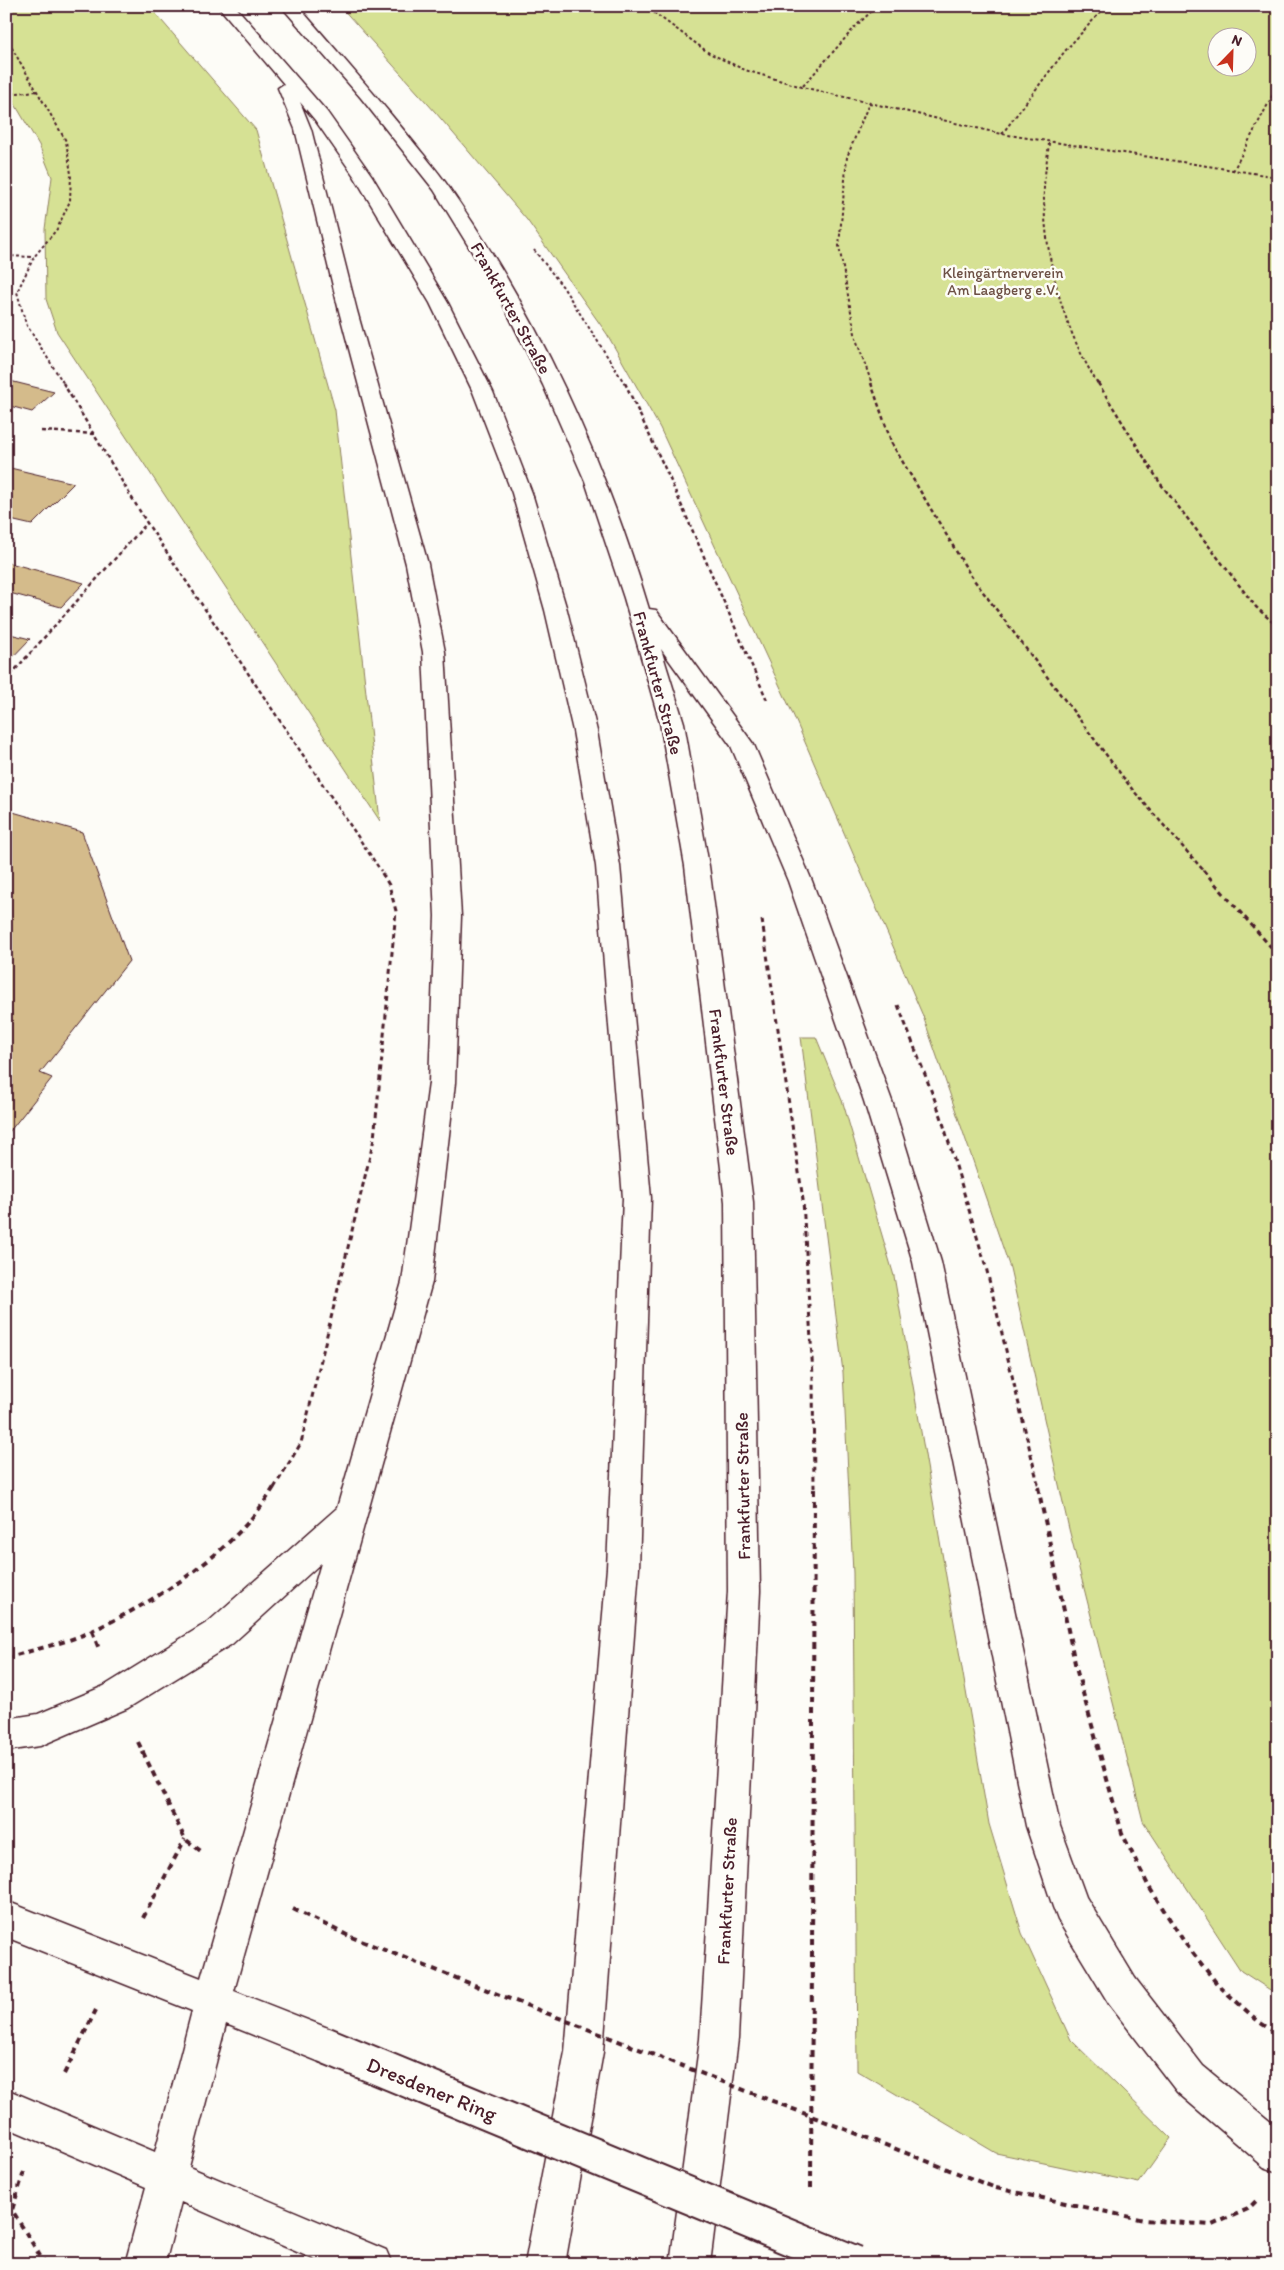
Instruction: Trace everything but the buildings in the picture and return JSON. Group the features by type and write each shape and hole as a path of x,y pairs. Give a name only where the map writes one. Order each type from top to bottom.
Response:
{"street":[{"path":"226,6 321,116 363,176 439,303 483,392 522,492 556,610 585,731 608,866 637,1198 624,1568 584,2052 545,2264"},
{"name":"Frankfurter Straße","path":"289,6 367,95 440,188 508,296 554,385 595,481 635,598 672,724 695,856 739,1202 744,1591 719,2039 690,2264"},
{"path":"145,2264 212,2000 417,1282 442,1083 448,916 434,652 418,574 338,274 303,129 276,63"},
{"path":"635,598 742,745 800,881 878,1101 926,1262 1043,1826 1071,1907 1122,1991 1190,2079 1278,2154"},
{"path":"6,1735 40,1730 116,1697 220,1633 350,1516"},
{"name":"Dresdener Ring","path":"6,1919 119,1962 325,2045 855,2264"},
{"path":"6,2108 372,2264"}],"path":[{"path":"645,6 708,53 745,70 802,87 870,101 1002,134 1049,143 1277,177 1278,183"},
{"path":"654,12 660,6"},
{"path":"802,87 856,26 877,6"},
{"path":"1002,134 1040,83 1095,16 1106,6"},
{"path":"6,38 66,141 71,174 70,200 57,229 34,258 17,292 26,324 95,434 147,523 373,857 389,885 396,911 374,1139 301,1443 264,1504 212,1557 148,1602 92,1631 6,1658"},
{"path":"1233,171 1278,85"},
{"path":"6,94 37,91"},
{"path":"870,101 847,157 840,246 856,340 892,444 971,576 1132,789 1278,955"},
{"path":"1049,143 1044,199 1052,274 1082,358 1160,483 1256,608 1278,627"},
{"path":"6,256 34,258"},
{"path":"41,430 95,434"},
{"path":"6,680 147,523"},
{"path":"894,997 941,1116 986,1267 1047,1523 1076,1668 1122,1833 1148,1887 1185,1943 1218,1984 1260,2022 1278,2034"},
{"path":"92,1631 116,1697 185,1839 245,1886 351,1937 996,2188 1144,2220 1212,2225 1248,2208 1263,2196"},
{"path":"45,2264 12,2210 41,2122 119,1962 185,1839"}],"green space":[{"path":"6,6 149,6 256,130 335,410 380,821 57,332 46,299 45,229 52,177 39,145 6,89"},
{"name":"Kleingärtnerverein Am Laagberg e.V.","path":"340,6 1278,6 1278,1995 1241,1971 1143,1821 1069,1529 1010,1268 923,1016 792,712 660,428 607,334 527,220 436,113"},
{"path":"801,1037 816,1037 843,1103 894,1276 989,1824 1022,1933 1071,2040 1171,2138 1139,2183 996,2153 857,2071 853,1573 843,1372"}]}
